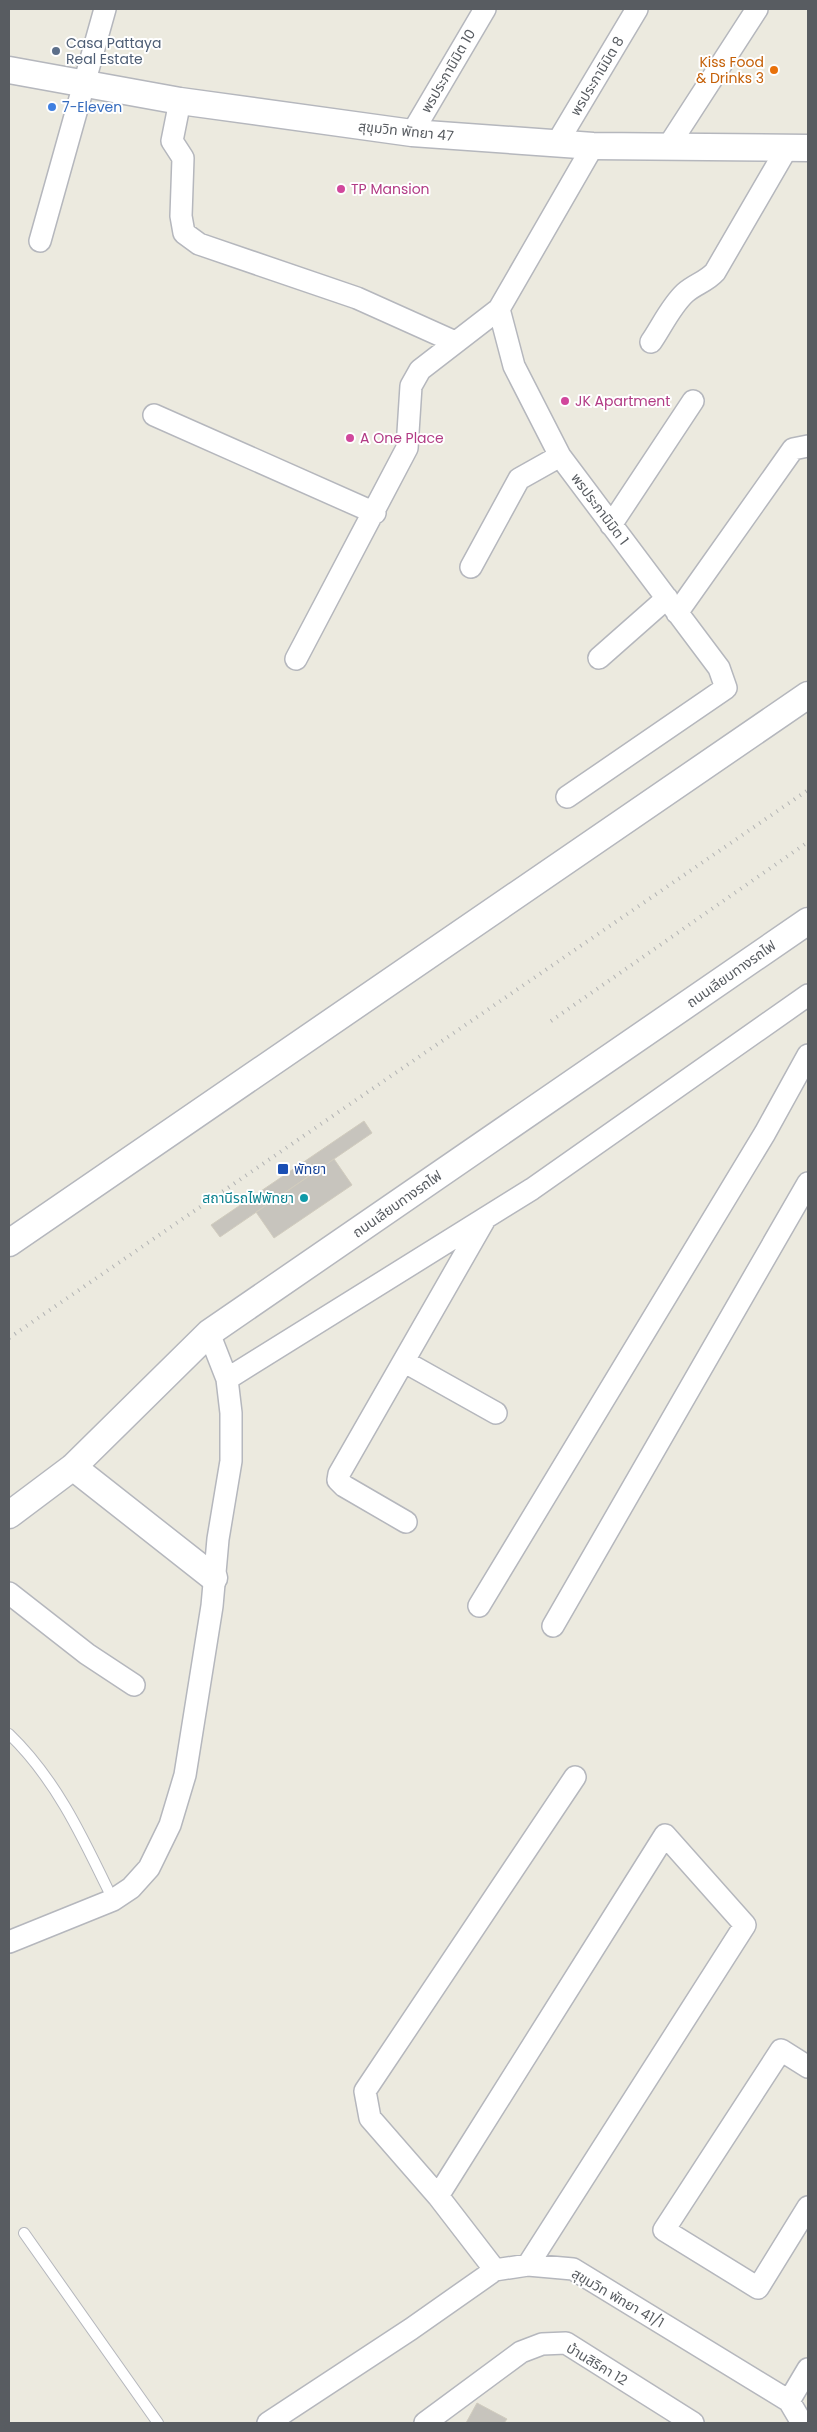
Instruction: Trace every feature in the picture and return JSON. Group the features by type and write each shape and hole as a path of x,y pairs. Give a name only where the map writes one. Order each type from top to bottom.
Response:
{"street":[{"path":"40,240 105,9"},
{"name":"พรประภานิมิต 10","path":"412,133 485,9"},
{"name":"พรประภานิมิต 8","path":"557,143 637,9"},
{"path":"669,145 757,9"},
{"name":"สุขุมวิท พัทยา 47","path":"9,70 180,101 412,133 593,146 669,145 798,148"},
{"path":"180,101 172,141 183,158 181,216 184,233 198,244 357,298 455,342"},
{"path":"296,660 375,513 407,448 411,386 420,370 499,309 593,146"},
{"path":"651,342 678,300 690,289 709,279 715,272 798,148"},
{"name":"พรประภานิมิต 1","path":"499,309 514,366 560,456 719,668 726,688 567,798"},
{"path":"612,525 693,401"},
{"path":"154,415 375,513"},
{"path":"599,658 672,606 793,448 808,446"},
{"path":"471,567 519,479 560,456"},
{"path":"9,1244 808,695"},
{"name":"ถนนเลียบทางรถไฟ","path":"9,1515 73,1467 209,1333 808,921"},
{"path":"227,1379 532,1189 808,995"},
{"path":"480,1606 765,1133 808,1055"},
{"path":"553,1626 808,1183"},
{"path":"406,1522 344,1486 338,1480 339,1474 487,1217"},
{"path":"9,1942 113,1900 131,1888 149,1868 170,1825 185,1775 212,1606 214,1578 231,1461 227,1379 209,1333"},
{"path":"405,1362 496,1413"},
{"path":"73,1467 214,1578"},
{"path":"9,1593 87,1654 134,1685"},
{"path":"495,2270 438,2196 370,2118 365,2091 575,1777"},
{"path":"438,2196 666,1835 746,1925 528,2265"},
{"path":"808,2067 781,2050 664,2230 758,2288 800,2240 808,2207"},
{"name":"สุขุมวิท พัทยา 41/1","path":"268,2423 411,2329 495,2270 528,2265 573,2269 789,2401 802,2423"},
{"name":"บ้านสิริคา 12","path":"425,2423 521,2352 542,2344 566,2343 693,2423"},
{"path":"789,2401 808,2369"}],"lane":[{"path":"9,1734 31,1755 75,1821 113,1900"},
{"path":"24,2233 158,2423"}],"building":[{"path":"364,1121 372,1133 220,1237 211,1225"},
{"name":"สถานีรถไฟพัทยา","path":"334,1159 352,1185 274,1238 256,1212"},
{"path":"477,2403 507,2419 504,2423 466,2423"}],"railway":[{"path":"9,1338 808,790"},
{"path":"551,1021 808,842"}],"place":[{"name":"Casa Pattaya Real Estate","path":"56,51"},
{"name":"Kiss Food & Drinks 3","path":"774,70"},
{"name":"7-Eleven","path":"52,107"},
{"name":"TP Mansion","path":"341,189"},
{"name":"JK Apartment","path":"565,401"},
{"name":"A One Place","path":"350,438"},
{"name":"พัทยา","path":"283,1169"},
{"name":"สถานีรถไฟพัทยา","path":"304,1198"}]}
